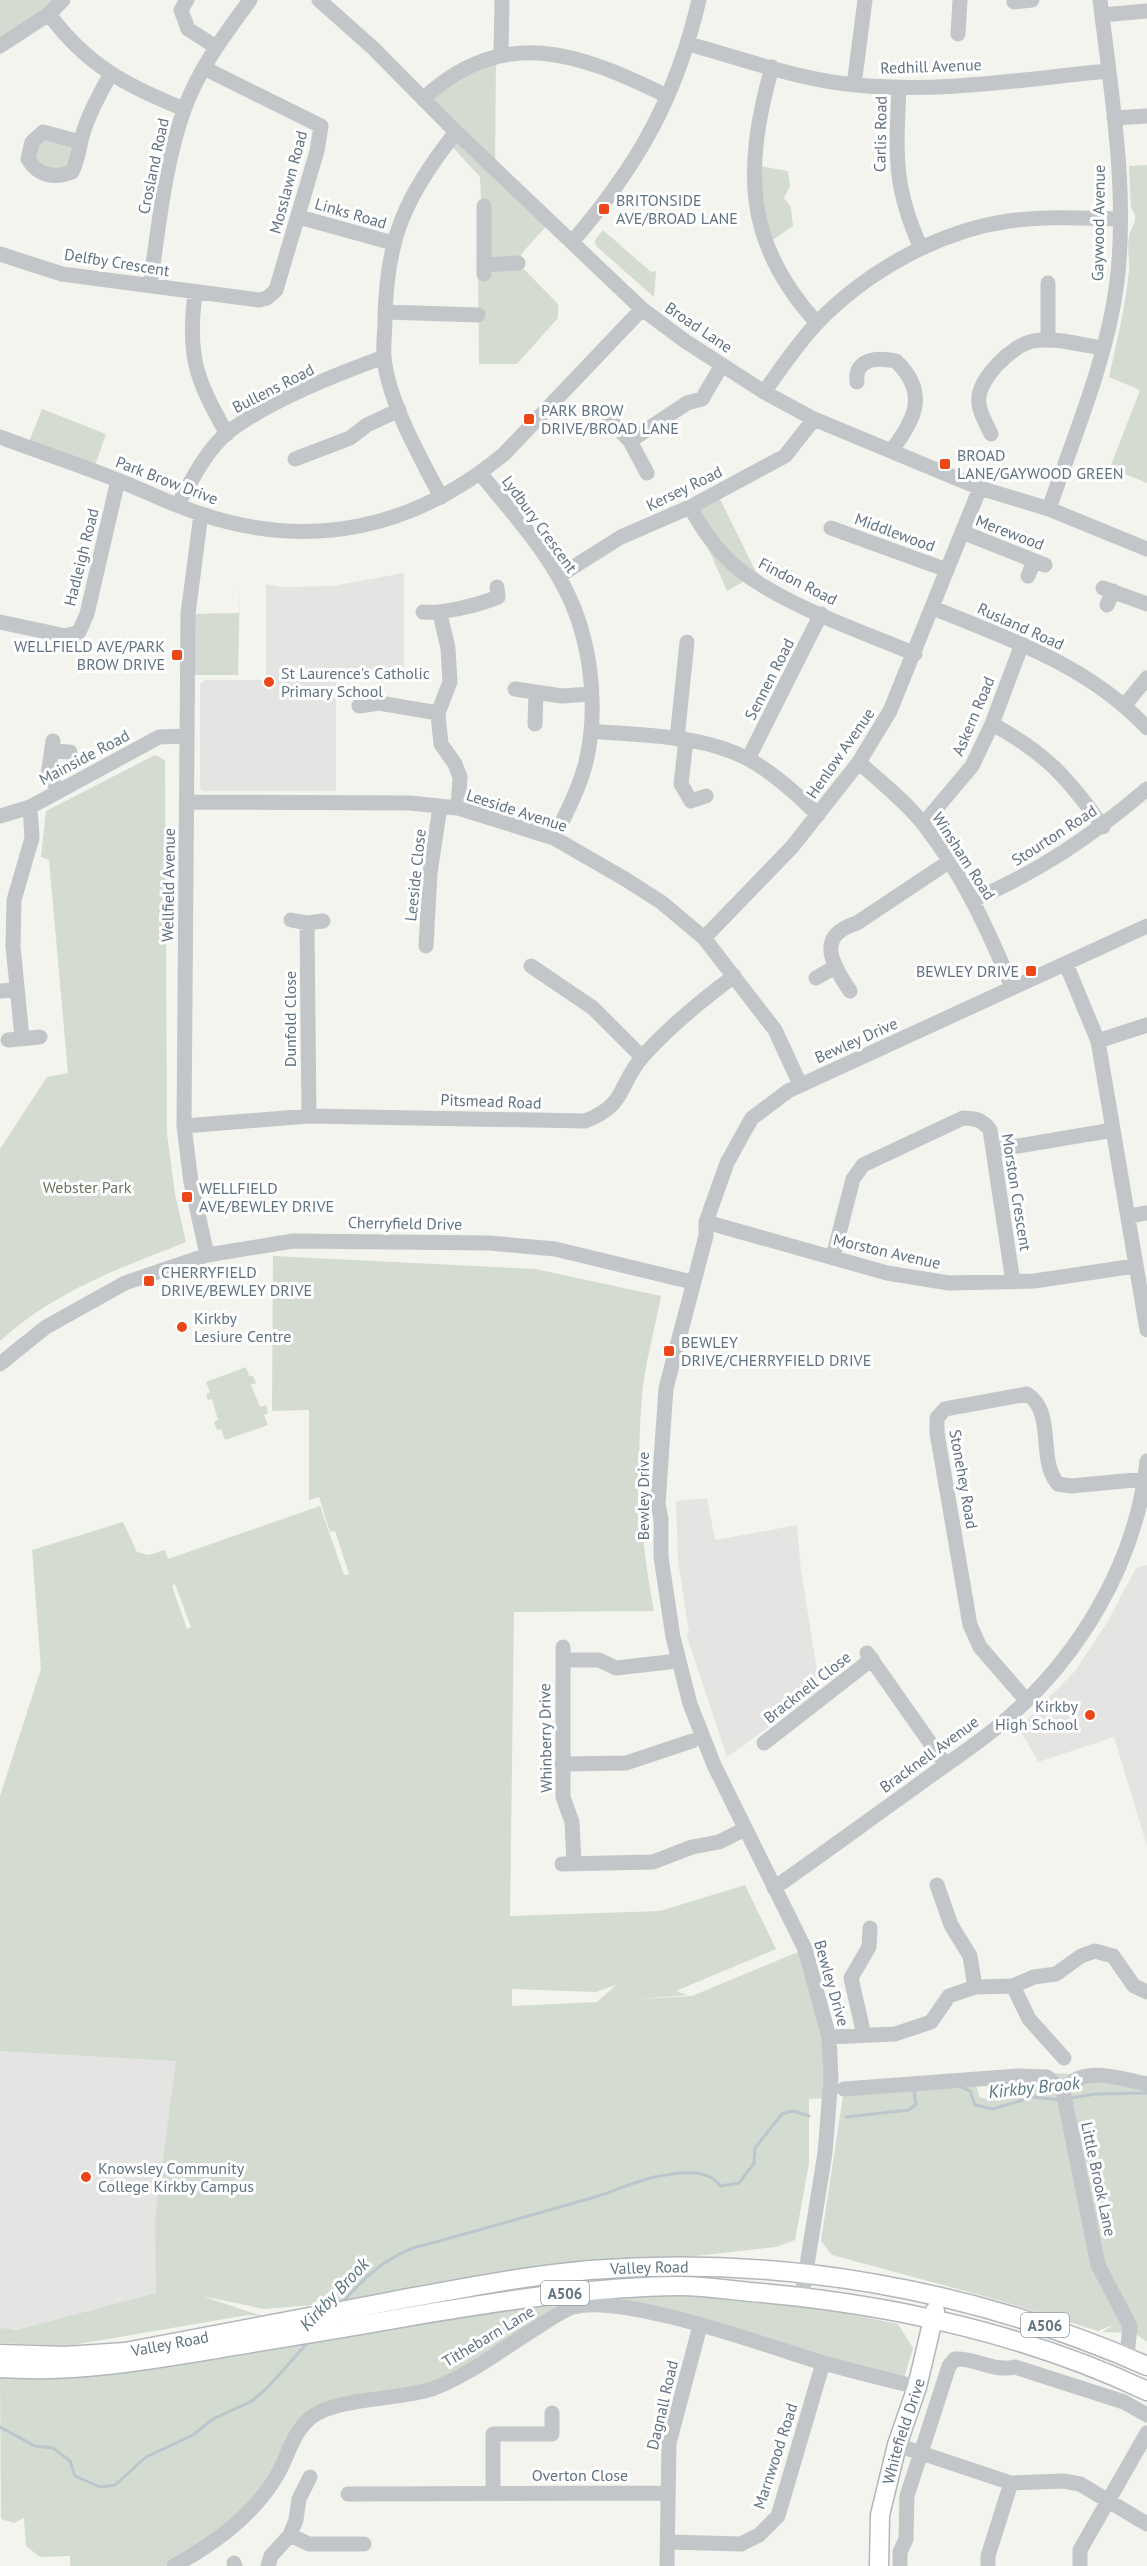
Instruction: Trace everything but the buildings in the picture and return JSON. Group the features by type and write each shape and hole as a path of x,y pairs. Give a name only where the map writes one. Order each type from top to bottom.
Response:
{"main road":[{"name":"Valley Road","path":"0,2354 65,2356 125,2352 508,2279 589,2270 702,2267 805,2273 939,2297 1040,2323 1147,2366"},
{"name":"Valley Road","path":"0,2368 68,2369 144,2363 512,2300 584,2291 682,2286 802,2296 865,2305 1006,2339 1081,2363 1147,2391"},
{"name":"Whitefield Drive","path":"879,2566 880,2515 897,2445 917,2387 939,2297"}],"street":[{"path":"0,46 49,14 63,0"},
{"path":"187,0 181,10 188,29 216,47"},
{"name":"Crosland Road","path":"150,285 170,160 184,109 216,47 250,0"},
{"name":"Broad Lane","path":"318,0 373,48 456,132 642,309 722,365 764,392 814,419 980,488 1048,509 1147,549"},
{"path":"501,54 502,0"},
{"path":"573,241 633,164 652,132 688,44 699,0"},
{"path":"854,85 865,0"},
{"path":"958,33 960,0"},
{"path":"1014,2 1032,0"},
{"path":"1101,7 1147,10"},
{"name":"Gaywood Avenue","path":"1048,509 1103,348 1117,282 1119,219 1114,118 1101,7"},
{"path":"49,14 66,38 110,75 184,109"},
{"name":"Redhill Avenue","path":"688,44 772,67 854,85 899,88 934,88 1107,71"},
{"path":"423,99 459,70 501,54 554,53 587,62 667,96"},
{"path":"772,67 759,115 752,168 757,202 776,267 800,304 817,323"},
{"name":"Mosslawn Road","path":"195,293 259,300 267,298 276,290 317,151 321,126 204,68"},
{"path":"80,142 93,107 110,75"},
{"name":"Carlis Road","path":"899,88 897,174 908,219 921,248"},
{"path":"1114,118 1147,116"},
{"path":"441,497 407,432 399,410 384,357 385,312 393,243 409,198 426,170 456,132"},
{"path":"484,206 484,269 518,263"},
{"name":"Links Road","path":"298,217 393,243"},
{"path":"764,392 817,323 842,300 875,276 921,248 953,236 1008,221 1065,217 1119,219"},
{"name":"Delfby Crescent","path":"0,254 62,273 195,293"},
{"path":"1048,283 1048,340"},
{"path":"195,293 191,322 198,381 227,434"},
{"name":"Park Brow Drive","path":"0,437 118,480 201,514 256,527 306,532 352,529 395,519 441,497 481,474 504,454 642,309"},
{"path":"385,312 478,315"},
{"path":"991,434 978,402 983,384 1002,360 1031,341 1048,340 1103,348"},
{"name":"Bullens Road","path":"178,504 198,468 227,434 285,399 384,357"},
{"path":"857,382 856,374 861,365 868,360 896,361 905,370 915,392 916,408 910,423 891,451"},
{"path":"630,441 687,402 702,399 722,365"},
{"path":"295,459 350,438 367,425 399,410"},
{"name":"Kersey Road","path":"559,576 621,537 690,507 785,456 814,419"},
{"path":"610,420 630,441 647,473"},
{"name":"Lydbury Crescent","path":"481,474 559,576 583,639 591,694 591,731 586,763 574,799 554,838"},
{"name":"Hadleigh Road","path":"0,622 66,636 79,632 87,614 118,480"},
{"name":"Henlow Avenue","path":"704,938 792,847 859,762 890,711 915,654 980,488"},
{"name":"Findon Road","path":"690,507 707,536 740,571 764,586 821,614 915,654"},
{"name":"Wellfield Avenue","path":"201,514 188,611 184,1126 191,1182 207,1255"},
{"name":"Middlewood","path":"831,528 947,570"},
{"name":"Merewood","path":"962,532 1039,563 1028,576"},
{"path":"1107,605 1108,589 1147,603"},
{"path":"423,612 440,614 451,608 483,604 500,596"},
{"name":"Rusland Road","path":"933,608 1022,644 1071,668 1125,705 1147,728"},
{"path":"440,614 448,648 450,682 438,713 441,744 455,764 460,777 458,808"},
{"name":"Sennen Road","path":"748,759 821,614"},
{"path":"687,642 681,740 681,784 693,803"},
{"name":"Askern Road","path":"924,824 972,766 992,724 1022,644"},
{"path":"1125,705 1147,678"},
{"path":"515,689 562,696 591,694"},
{"path":"535,724 536,693"},
{"path":"359,706 379,703 438,713"},
{"path":"992,724 1022,740 1051,762 1073,786 1103,827"},
{"path":"591,731 681,740 748,759 778,779 818,815"},
{"name":"Mainside Road","path":"0,816 30,807 159,737 186,736"},
{"path":"59,790 48,775 52,746 70,752"},
{"name":"Winsham Road","path":"859,762 924,824 950,861 973,900 1012,987"},
{"name":"Stourton Road","path":"973,900 1032,873 1103,827 1147,789"},
{"name":"Leeside Avenue","path":"187,802 410,803 458,808 554,838 643,890 704,938 775,1030 800,1084"},
{"path":"30,807 32,838 7,900 16,990 15,1039 40,1036"},
{"name":"Leeside Close","path":"426,946 430,873 440,807"},
{"path":"850,991 835,967 831,944 833,935 844,927 857,923 950,861"},
{"path":"291,920 307,923 323,921"},
{"name":"Dunfold Close","path":"307,923 309,1116"},
{"name":"Bewley Drive","path":"802,2296 825,2153 831,2078 829,2037 805,1949 714,1765 690,1704 673,1637 661,1557 661,1519 658,1504 663,1407 692,1282 706,1236 706,1222 727,1163 752,1118 771,1103 800,1084 1147,926"},
{"path":"1066,964 1098,1041 1147,1330"},
{"path":"531,966 593,1008 642,1057"},
{"path":"816,978 835,967"},
{"name":"Pitsmead Road","path":"184,1126 309,1116 585,1121 603,1114 618,1101 642,1057 689,1011 734,976"},
{"path":"0,991 16,990"},
{"path":"1098,1041 1147,1025"},
{"name":"Morston Crescent","path":"833,1257 853,1179 863,1165 963,1118 975,1119 986,1124 994,1150 1013,1282"},
{"path":"994,1150 1113,1130"},
{"path":"1128,1216 1147,1213"},
{"name":"Morston Avenue","path":"706,1222 887,1273 930,1281 970,1284 1013,1282 1136,1266"},
{"name":"Cherryfield Drive","path":"0,1364 46,1327 94,1298 149,1273 207,1255 293,1241 490,1243 555,1249 692,1282"},
{"name":"Stonehey Road","path":"1026,1700 980,1647 970,1625 937,1433 937,1418 945,1409 1027,1394 1040,1406 1051,1473 1058,1484 1071,1486 1145,1479"},
{"name":"Bracknell Avenue","path":"774,1888 996,1728 1026,1700 1085,1632 1102,1602 1131,1538 1147,1461"},
{"name":"Whinberry Drive","path":"669,1662 616,1668 599,1660 563,1653 562,1797 572,1822 568,1863 653,1862 692,1847 719,1842 745,1829"},
{"name":"Bracknell Close","path":"764,1743 870,1656 945,1764"},
{"path":"562,1764 626,1763 692,1741"},
{"path":"937,1885 951,1925 970,1956 975,1987"},
{"path":"864,2035 846,1976 869,1947 870,1928"},
{"path":"829,2037 895,2034 931,2022 950,1996 975,1987 1013,1986 1034,1977 1056,1974 1081,1956 1095,1951 1113,1956 1134,1986 1147,1992"},
{"path":"1013,1986 1029,2019 1064,2058"},
{"path":"844,2090 1018,2076 1047,2077 1063,2091 1070,2080 1084,2076 1103,2076 1147,2084"},
{"name":"Little Brook Lane","path":"1063,2091 1098,2265 1130,2326 1127,2357"},
{"name":"Tithebarn Lane","path":"174,2566 213,2543 250,2510 276,2477 294,2436 310,2418 326,2409 430,2390 478,2365 574,2307 602,2305 630,2308 700,2326 823,2363 917,2387"},
{"name":"Dagnall Road","path":"667,2566 669,2443 700,2326"},
{"path":"900,2566 900,2552 906,2539 908,2496 949,2366 955,2359 965,2359 1000,2370 1015,2367 1124,2402 1147,2415"},
{"name":"Marnwood Road","path":"668,2542 741,2544 759,2535 778,2516 823,2363"},
{"path":"493,2493 493,2434 552,2434 552,2413"},
{"path":"1080,2566 1080,2550 1147,2433"},
{"path":"897,2445 1011,2483 1063,2481 1080,2484 1147,2524"},
{"path":"268,2566 271,2556 290,2535 296,2520 299,2499 310,2477"},
{"path":"988,2566 988,2556 1011,2483"},
{"name":"Overton Close","path":"348,2494 667,2493"},
{"path":"290,2535 298,2542 309,2544 364,2544"}],"shaded area":[{"name":"St Laurence's Catholic Primary School","path":"404,573 404,674 336,671 336,791 203,791 200,788 200,684 205,680 266,680 266,584 282,587 332,586"},
{"path":"707,1498 715,1540 797,1525 801,1570 820,1690 727,1757 686,1634 689,1633 678,1561 676,1501"},
{"name":"Kirkby High School","path":"1147,1565 1147,1846 1114,1737 1038,1762 1019,1728 1075,1671 1108,1621 1136,1568"},
{"name":"Knowsley Community College Kirkby Campus","path":"0,2050 176,2060 168,2294 48,2329 0,2329"}],"green space":[{"path":"0,0 63,0 0,55"},
{"path":"496,55 495,168 551,221 522,253 518,263 558,304 558,318 517,364 479,364 478,279 484,265 480,177 448,142 456,132 423,99"},
{"path":"43,132 80,142 72,172 35,171 32,142"},
{"path":"753,165 788,171 790,186 784,198 791,207 793,226 767,244"},
{"path":"1147,165 1147,483 1110,468 1140,390 1109,377 1127,284 1129,237 1135,221 1131,208 1129,166"},
{"path":"603,230 651,272 656,271 654,297 596,246 595,240"},
{"path":"42,409 106,434 93,471 27,447"},
{"path":"717,493 757,574 727,591 690,507"},
{"path":"240,583 238,675 187,675 188,614 239,613"},
{"name":"Webster Park","path":"155,755 165,760 167,1134 175,1194 186,1242 111,1272 65,1295 21,1323 0,1341 0,1149 47,1077 68,1073 49,860 41,857 46,811"},
{"path":"273,1256 535,1269 661,1296 643,1383 639,1450 642,1531 654,1611 514,1612 510,1916 660,1911 745,1885 776,1949 676,1991 687,1995 639,1999 692,1996 805,1949 817,1992 829,2098 809,2099 809,2163 795,2240 776,2247 651,2261 510,2272 325,2304 264,2309 202,2296 262,2316 248,2315 67,2346 0,2343 0,2328 17,2330 156,2293 155,2219 176,2061 0,2051 0,1796 41,1669 32,1550 123,1522 137,1552 149,1555 165,1550 168,1559 320,1506 344,1575 349,1574 335,1531 330,1532 319,1497 309,1500 309,1410 272,1411","holes":["175,1584 191,1627 187,1629 172,1586","616,1985 597,2002 512,2006 512,1989 596,1992"]},
{"path":"246,1367 249,1376 253,1376 256,1383 251,1385 260,1407 266,1405 268,1413 264,1415 268,1425 225,1440 221,1429 217,1430 214,1422 218,1420 212,1399 208,1400 206,1394 210,1392 206,1382"},
{"path":"1038,2073 1125,2075 1147,2088 1147,2342 1135,2333 1103,2332 1113,2325 1098,2331 991,2298 832,2255 821,2241 844,2089 975,2080 979,2097 987,2099 998,2087 1018,2088 1041,2077"},
{"path":"682,2295 791,2304 898,2324 913,2348 904,2378 583,2300"},
{"path":"574,2300 453,2375 426,2386 333,2401 246,2506 202,2543 165,2566 70,2566 70,2556 40,2557 26,2546 24,2518 14,2523 1,2519 0,2374 361,2332"}],"waterway":[{"name":"Kirkby Brook","path":"961,2087 970,2091 975,2105 993,2109 1033,2097 1061,2100"},
{"name":"Kirkby Brook","path":"846,2117 909,2110 916,2104 914,2092 917,2090"},
{"name":"Kirkby Brook","path":"1070,2098 1096,2094 1147,2093"},
{"name":"Kirkby Brook","path":"342,2303 374,2271 392,2258 413,2248 595,2197 638,2181 656,2177 696,2173 710,2177 720,2186 739,2183 754,2163 755,2148 782,2114 793,2111 809,2116"},
{"name":"Kirkby Brook","path":"0,2427 35,2446 53,2448 70,2461 75,2476 100,2487 115,2485 146,2457 193,2435 213,2419 252,2401 268,2387 310,2340"}],"place":[{"name":"BRITONSIDE AVE/BROAD LANE","path":"604,209"},
{"name":"PARK BROW DRIVE/BROAD LANE","path":"529,419"},
{"name":"BROAD LANE/GAYWOOD GREEN","path":"945,464"},
{"name":"WELLFIELD AVE/PARK BROW DRIVE","path":"177,655"},
{"name":"St Laurence's Catholic Primary School","path":"269,682"},
{"name":"BEWLEY DRIVE","path":"1031,971"},
{"name":"WELLFIELD AVE/BEWLEY DRIVE","path":"187,1197"},
{"name":"CHERRYFIELD DRIVE/BEWLEY DRIVE","path":"149,1281"},
{"name":"Kirkby Lesiure Centre","path":"182,1327"},
{"name":"BEWLEY DRIVE/CHERRYFIELD DRIVE","path":"669,1351"},
{"name":"Kirkby High School","path":"1090,1715"},
{"name":"Knowsley Community College Kirkby Campus","path":"86,2177"}]}
